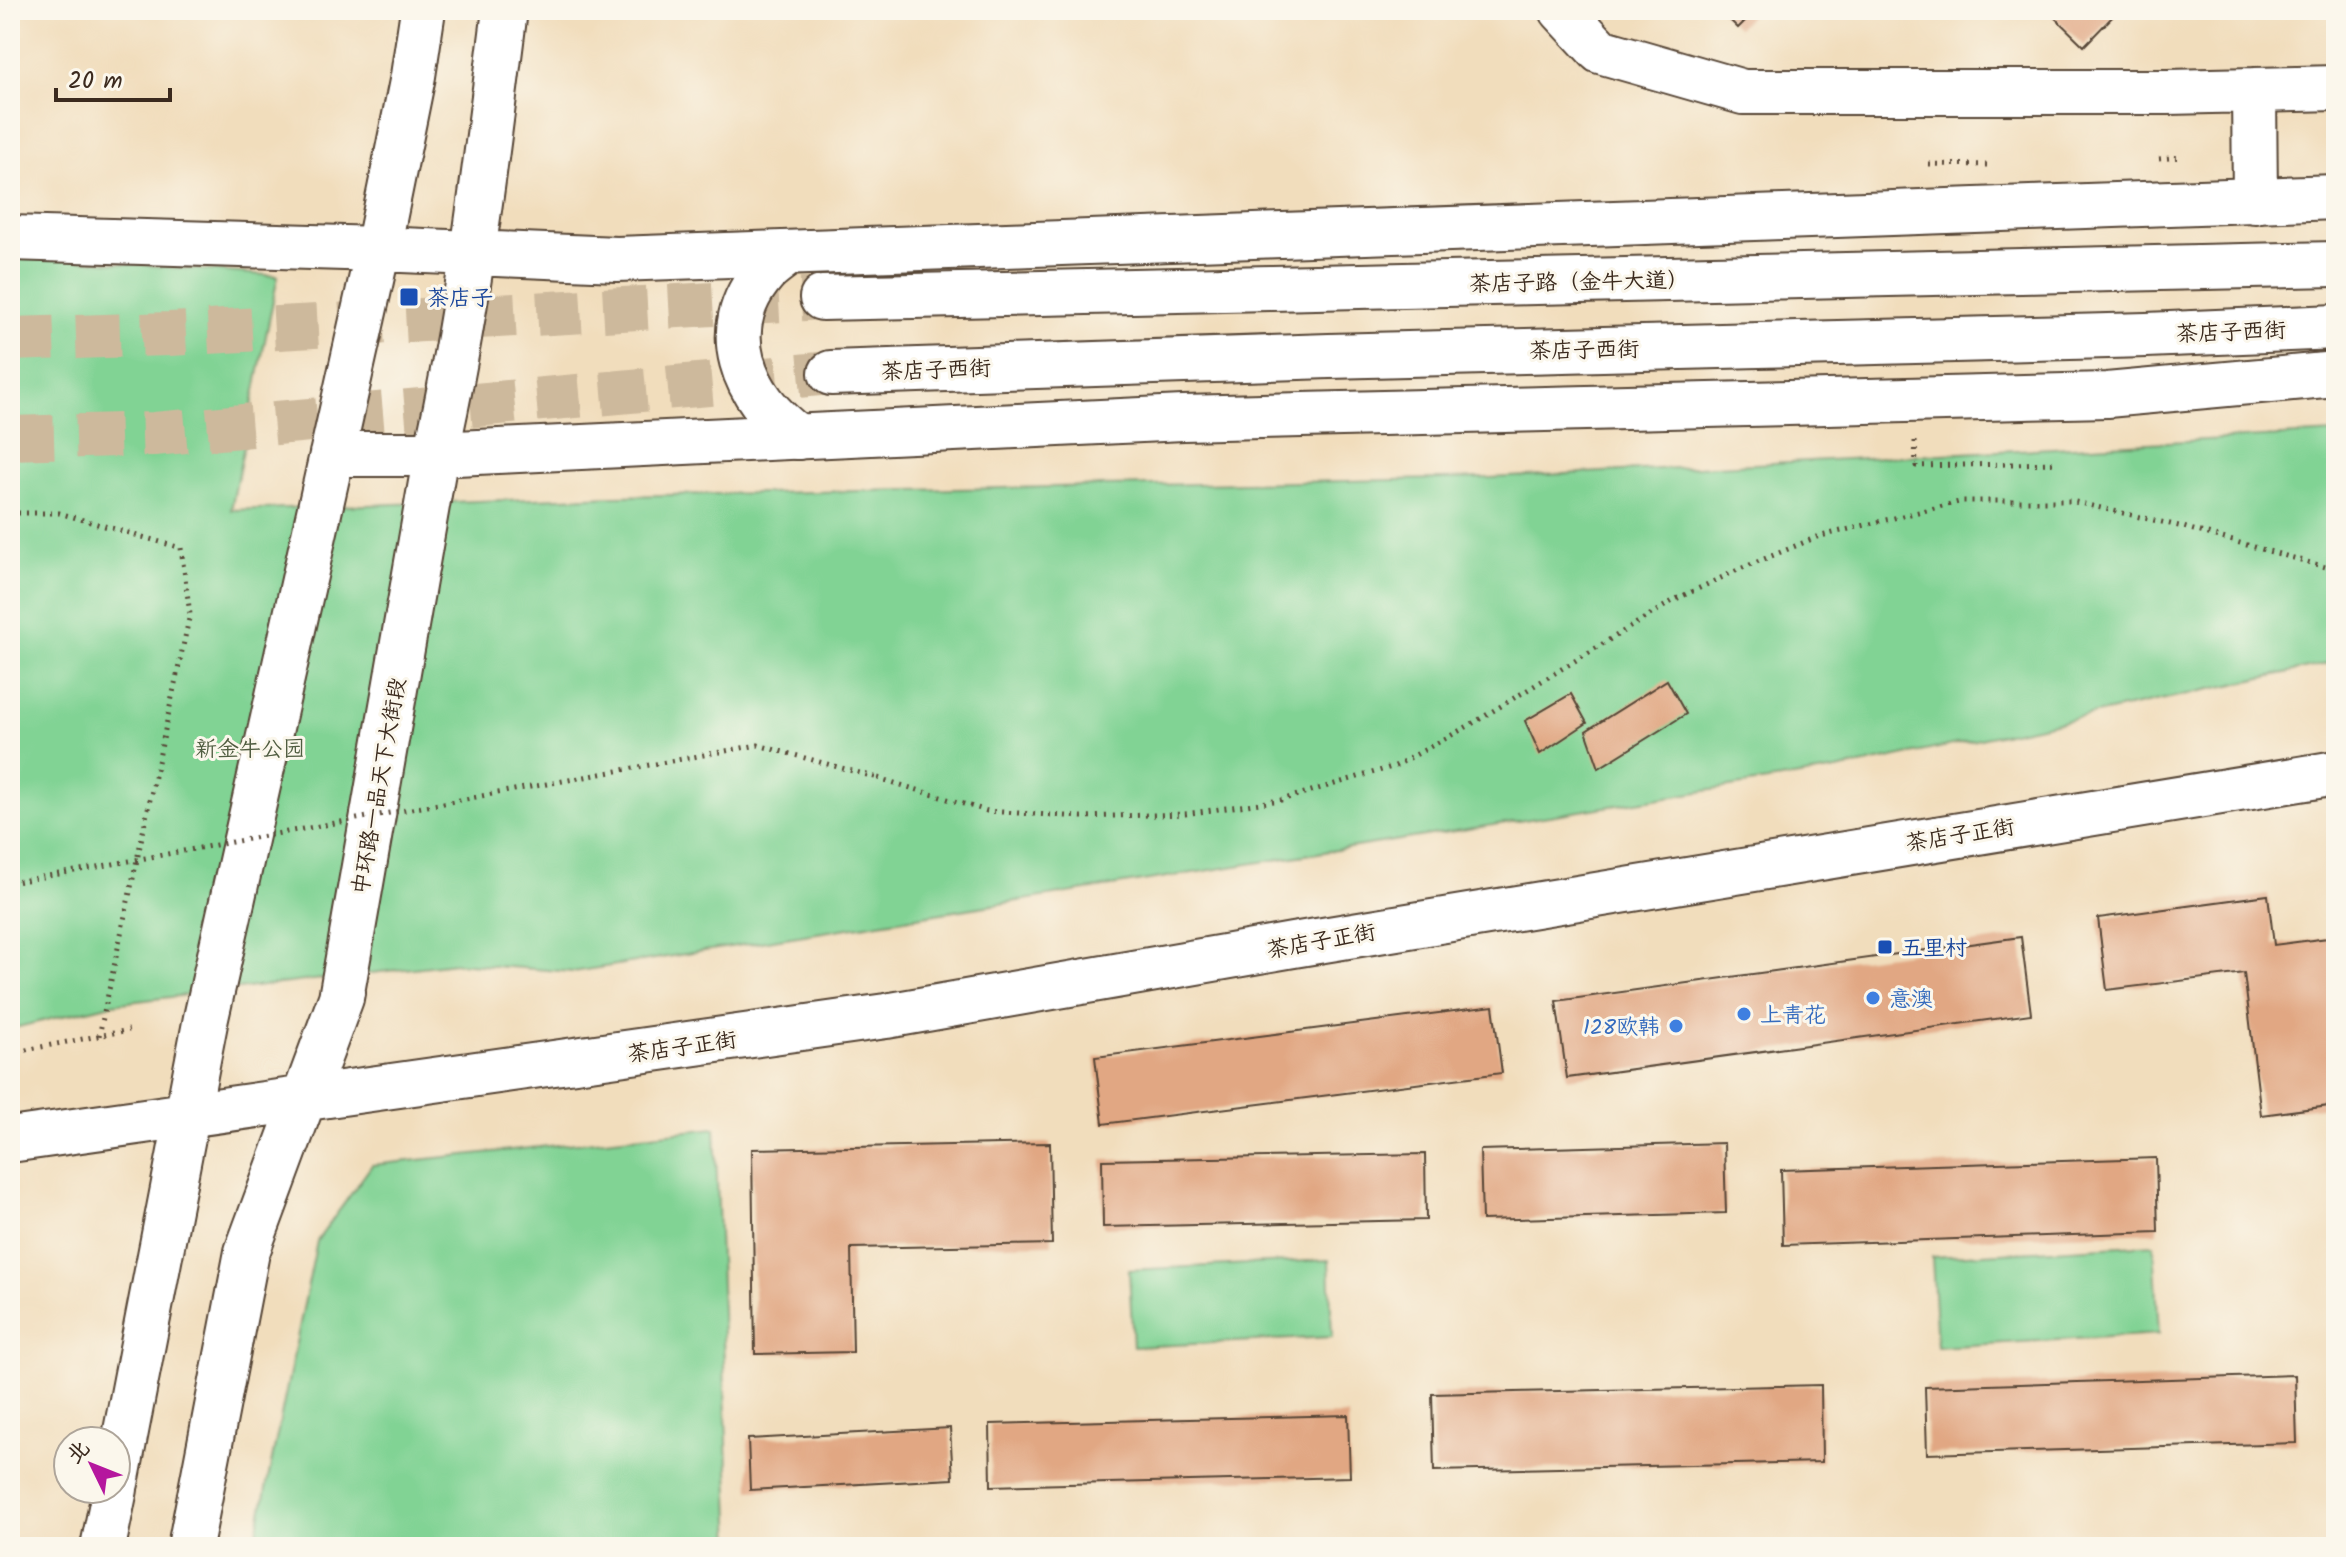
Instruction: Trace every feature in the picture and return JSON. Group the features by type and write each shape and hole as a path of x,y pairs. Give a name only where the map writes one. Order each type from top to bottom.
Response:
{"main road":[{"path":"128,1425 206,1018 378,249 423,10"},
{"name":"中环路一品天下大街段","path":"190,1547 247,1252 341,998 436,454 456,365 474,255 505,10"},
{"path":"1562,10 1600,51 1743,92 2336,88"},
{"path":"2254,90 2255,201"},
{"path":"10,238 617,259 2336,197"},
{"path":"788,253 766,270 751,290 742,315 739,340 742,366 751,387 764,408 798,437"},
{"path":"2281,266 2336,257"},
{"name":"茶店子路（金牛大道）","path":"822,298 2336,264"},
{"name":"茶店子西街","path":"831,373 2336,327"},
{"path":"332,454 436,454 1183,418 2107,395 2336,374"},
{"name":"茶店子正街","path":"189,1115 886,1016 1293,945 2336,773"},
{"path":"10,1140 189,1115"},
{"path":"103,1547 112,1505"}],"path":[{"path":"1915,441 1916,466 2057,463"},
{"path":"10,883 758,745 987,811 1082,817 1185,814 1281,800 1395,766 1470,725 1676,599 1740,569 1817,537 1963,501 2071,501 2183,527 2336,570"},
{"path":"10,513 59,513 181,548 190,614 99,1036"},
{"path":"10,1053 129,1030"}],"green space":[{"name":"新金牛公园","path":"34,256 278,276 231,510 615,496 1490,478 2336,433 2336,662 1837,770 573,972 455,963 112,1004 10,1029 10,258"},
{"path":"715,1128 731,1547 254,1547 317,1241 372,1165"},
{"path":"2154,1244 2159,1334 1937,1347 1932,1257"},
{"path":"1329,1260 1332,1337 1133,1347 1129,1270"}],"building":[{"path":"1720,10 1756,10 1738,28"},
{"path":"2047,10 2119,10 2084,46"},
{"path":"1667,680 1686,714 1599,768 1586,731"},
{"path":"1571,694 1587,723 1540,754 1525,721"},
{"path":"2268,895 2274,945 2336,937 2336,1105 2261,1115 2244,973 2107,990 2098,918"},
{"path":"2021,937 2031,1014 1567,1078 1556,1001"},
{"path":"1493,1006 1502,1073 1103,1124 1095,1057"},
{"path":"1050,1143 1052,1244 851,1248 853,1352 755,1354 752,1149"},
{"path":"1724,1143 1726,1213 1482,1220 1480,1150"},
{"path":"1425,1154 1426,1220 1103,1227 1102,1160"},
{"path":"2156,1158 2158,1232 1783,1245 1781,1170"},
{"path":"2295,1375 2297,1443 1927,1454 1925,1387"},
{"path":"2336,1382 2336,1437 2332,1437 2329,1383"},
{"path":"1821,1385 1822,1462 1434,1471 1432,1394"},
{"path":"1348,1415 1350,1477 991,1486 990,1424"},
{"path":"950,1428 953,1479 750,1490 748,1439"}],"tunnel":[{"path":"10,339 170,334 822,298"},
{"path":"10,438 154,434 831,373"}],"place":[{"name":"茶店子","path":"409,297"},
{"name":"五里村","path":"1885,947"},
{"name":"意澳","path":"1873,998"},
{"name":"上青花","path":"1744,1014"},
{"name":"128欧韩","path":"1676,1026"}]}
